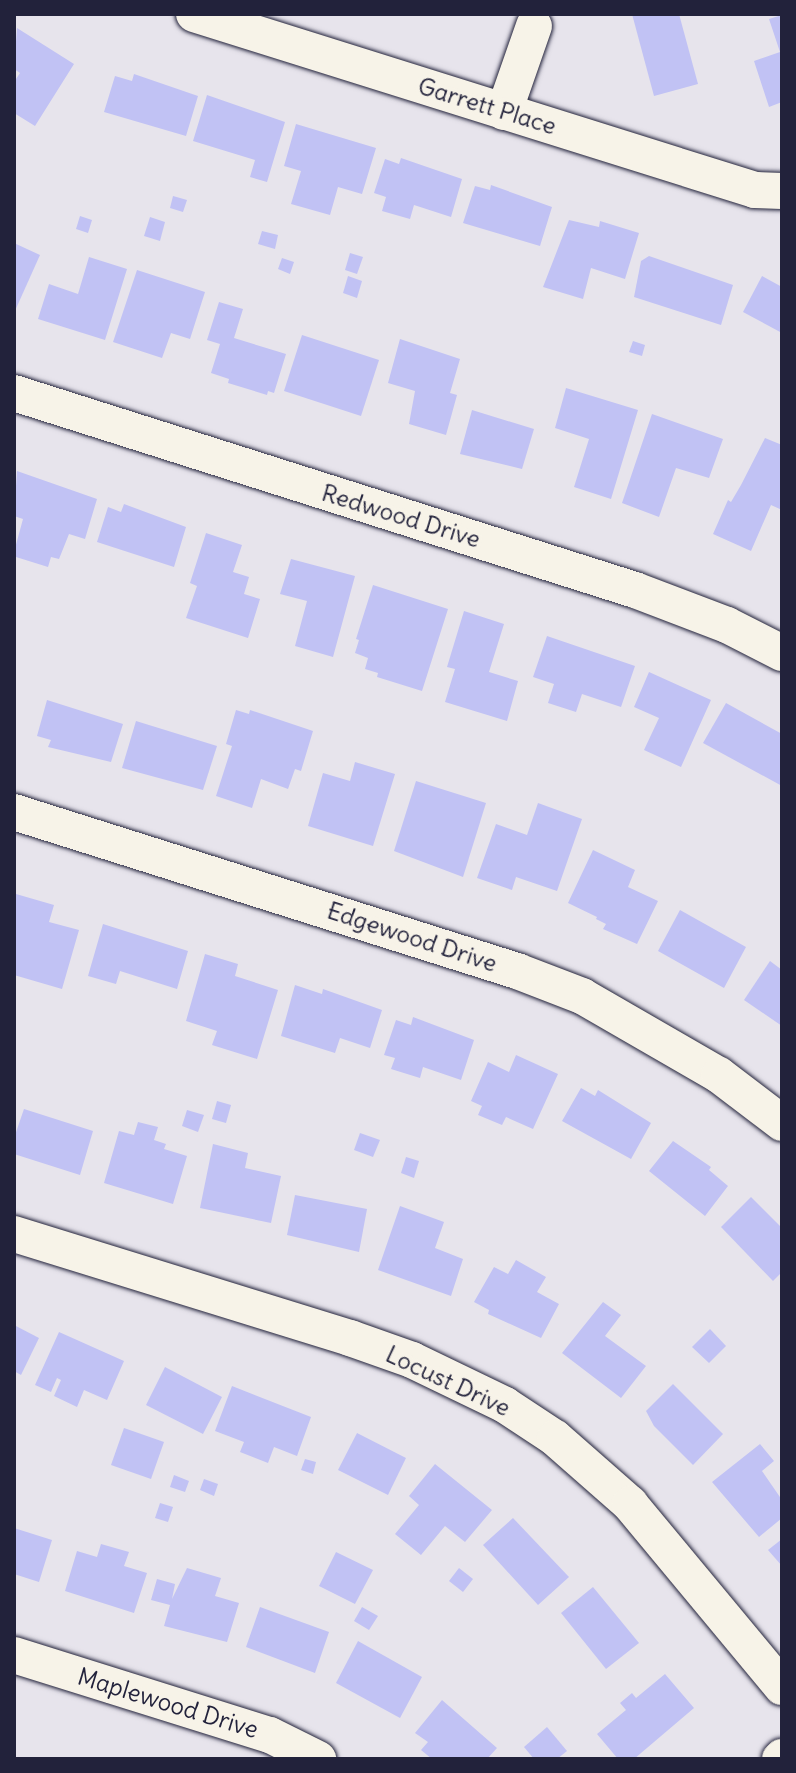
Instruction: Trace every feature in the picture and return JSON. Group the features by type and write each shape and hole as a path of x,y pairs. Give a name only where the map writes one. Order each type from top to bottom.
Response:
{"street":[{"name":"Garrett Place","path":"194,14 755,190 782,191"},
{"path":"504,112 534,26"},
{"name":"Redwood Drive","path":"14,393 635,590 727,625 782,653"},
{"name":"Edgewood Drive","path":"14,812 517,971 582,996 719,1075 782,1123"},
{"name":"Locust Drive","path":"14,1234 350,1338 412,1360 505,1405 555,1438 630,1504 782,1687"},
{"name":"Maplewood Drive","path":"14,1655 270,1735 318,1759"}],"building":[{"path":"632,14 679,14 698,84 654,96"},
{"path":"782,15 782,102 769,107 754,61 780,52 769,19"},
{"path":"17,28 74,64 35,126 14,113 14,82 20,73 14,69"},
{"path":"134,74 198,96 186,136 104,112 115,76 132,81"},
{"path":"207,95 285,122 267,182 250,177 255,160 193,141"},
{"path":"296,124 376,148 362,194 338,187 330,215 291,204 301,171 284,166"},
{"path":"401,158 462,179 451,217 414,205 410,219 382,211 386,197 374,193 385,159 399,164"},
{"path":"491,185 552,207 540,246 463,223 475,186 490,190"},
{"path":"173,196 187,200 183,212 170,208"},
{"path":"80,216 92,220 88,233 76,229"},
{"path":"150,217 165,222 160,241 144,236"},
{"path":"569,220 599,227 600,221 639,233 625,279 591,268 583,299 543,287"},
{"path":"262,231 278,235 275,249 258,244"},
{"path":"14,243 40,255 14,313"},
{"path":"350,253 363,257 357,274 345,270"},
{"path":"649,256 733,285 721,325 634,297 641,261"},
{"path":"89,257 127,269 105,340 38,319 49,284 78,294"},
{"path":"282,258 294,262 290,274 278,269"},
{"path":"137,270 205,292 190,339 171,333 162,358 113,342"},
{"path":"348,276 362,281 357,298 343,293"},
{"path":"762,276 782,287 782,333 743,312"},
{"path":"219,302 243,309 234,338 286,354 274,393 268,391 267,395 228,383 229,379 211,373 220,344 207,340"},
{"path":"302,335 379,360 361,416 284,391"},
{"path":"400,339 460,359 450,393 457,395 446,435 409,424 415,391 388,383"},
{"path":"633,341 645,345 642,356 629,352"},
{"path":"566,388 638,410 611,499 574,487 589,439 555,428"},
{"path":"472,410 534,429 522,469 460,454"},
{"path":"652,414 723,439 709,478 676,468 659,517 622,503"},
{"path":"765,438 782,445 782,510 771,505 751,551 713,534 728,500 731,502"},
{"path":"17,471 97,499 85,539 69,534 59,559 51,557 48,567 16,557 14,552 23,519 14,516"},
{"path":"124,504 186,527 174,567 97,542 108,507 121,512"},
{"path":"206,533 242,545 233,572 249,577 244,594 260,599 248,638 186,618 197,586 190,583"},
{"path":"291,559 355,576 333,657 295,646 307,601 280,594"},
{"path":"373,585 448,609 422,691 377,677 378,673 365,669 368,658 355,653 359,640 356,639"},
{"path":"464,611 504,624 489,672 518,681 507,721 445,702 455,669 447,667"},
{"path":"547,636 635,666 621,707 582,694 576,712 548,703 554,684 533,677"},
{"path":"649,672 711,700 681,767 644,750 659,718 634,707"},
{"path":"47,700 123,724 111,762 48,747 51,740 37,736"},
{"path":"726,703 782,734 782,786 703,743"},
{"path":"236,710 249,714 250,710 313,731 301,771 295,769 288,789 261,779 252,808 216,796 232,746 226,744"},
{"path":"136,721 217,746 203,790 122,768"},
{"path":"355,762 395,774 373,846 308,826 323,773 350,781"},
{"path":"416,781 486,803 463,877 394,851"},
{"path":"538,803 582,819 557,891 516,877 512,890 477,878 496,824 527,835"},
{"path":"593,850 635,870 628,887 658,901 637,944 603,929 606,924 597,917 568,903"},
{"path":"16,894 54,905 49,922 79,930 62,989 14,975"},
{"path":"680,910 746,947 724,988 658,951"},
{"path":"103,924 188,951 177,989 120,971 116,984 88,976"},
{"path":"205,954 238,964 235,976 278,990 257,1059 212,1045 217,1031 186,1021"},
{"path":"770,961 782,970 782,1026 744,1000"},
{"path":"295,985 322,994 323,989 382,1010 370,1048 340,1038 335,1053 281,1036"},
{"path":"413,1017 474,1040 461,1080 423,1067 420,1078 391,1069 395,1058 384,1055 396,1020 411,1025"},
{"path":"516,1055 558,1074 533,1129 506,1117 502,1125 478,1115 482,1106 471,1101 488,1062 509,1072"},
{"path":"581,1088 595,1096 598,1090 651,1123 631,1159 562,1121"},
{"path":"217,1101 231,1105 226,1123 212,1119"},
{"path":"24,1109 93,1131 80,1175 14,1154 14,1138"},
{"path":"187,1110 204,1115 198,1132 182,1126"},
{"path":"138,1122 158,1127 154,1140 166,1144 164,1149 187,1156 173,1204 104,1183 119,1131 134,1135"},
{"path":"360,1133 380,1140 373,1157 354,1150"},
{"path":"673,1141 711,1167 709,1170 728,1186 705,1216 649,1171"},
{"path":"213,1144 248,1153 245,1168 281,1176 271,1223 200,1208"},
{"path":"406,1157 419,1161 414,1178 401,1173"},
{"path":"295,1195 367,1209 359,1252 287,1235"},
{"path":"751,1197 782,1228 782,1272 773,1281 721,1227"},
{"path":"400,1206 444,1222 435,1248 463,1259 451,1296 378,1270"},
{"path":"516,1260 546,1277 537,1292 559,1304 541,1338 488,1314 489,1310 474,1302 494,1267 508,1274"},
{"path":"603,1302 621,1315 605,1336 646,1366 621,1398 562,1353"},
{"path":"14,1325 39,1338 21,1375 14,1371"},
{"path":"710,1329 726,1346 709,1363 692,1347"},
{"path":"59,1332 124,1361 107,1400 84,1390 77,1407 54,1396 61,1380 57,1378 51,1392 35,1385"},
{"path":"165,1367 222,1397 203,1434 146,1405"},
{"path":"673,1384 723,1434 693,1465 654,1426 646,1411"},
{"path":"232,1386 311,1417 297,1456 274,1447 268,1463 240,1452 244,1442 215,1431"},
{"path":"124,1428 164,1442 151,1479 111,1465"},
{"path":"357,1433 406,1458 388,1495 338,1470"},
{"path":"760,1444 774,1461 762,1471 782,1500 782,1518 759,1537 712,1482"},
{"path":"305,1459 316,1462 313,1474 301,1470"},
{"path":"435,1464 492,1510 465,1542 445,1526 421,1555 395,1534 419,1505 409,1496"},
{"path":"174,1475 189,1481 185,1492 170,1487"},
{"path":"204,1479 218,1484 214,1496 200,1490"},
{"path":"160,1503 173,1507 168,1522 155,1518"},
{"path":"513,1518 569,1577 538,1605 483,1545"},
{"path":"14,1528 52,1540 39,1582 14,1574"},
{"path":"782,1539 782,1566 768,1550"},
{"path":"101,1544 129,1552 124,1566 147,1573 134,1613 65,1591 77,1551 97,1557"},
{"path":"336,1552 373,1570 355,1604 319,1586"},
{"path":"187,1568 221,1578 215,1596 239,1603 227,1642 164,1626 170,1605 151,1600 157,1579 175,1584 172,1599"},
{"path":"459,1568 473,1579 463,1592 449,1581"},
{"path":"593,1587 639,1643 606,1669 561,1613"},
{"path":"260,1607 329,1632 315,1673 246,1647"},
{"path":"362,1607 378,1616 369,1630 354,1621"},
{"path":"358,1641 422,1677 400,1718 336,1683"},
{"path":"665,1674 694,1708 634,1759 618,1759 597,1734 626,1710 620,1703 632,1693 636,1698"},
{"path":"442,1700 497,1748 487,1759 432,1759 421,1750 428,1742 415,1733"},
{"path":"547,1727 567,1751 557,1759 534,1759 524,1747"}]}
